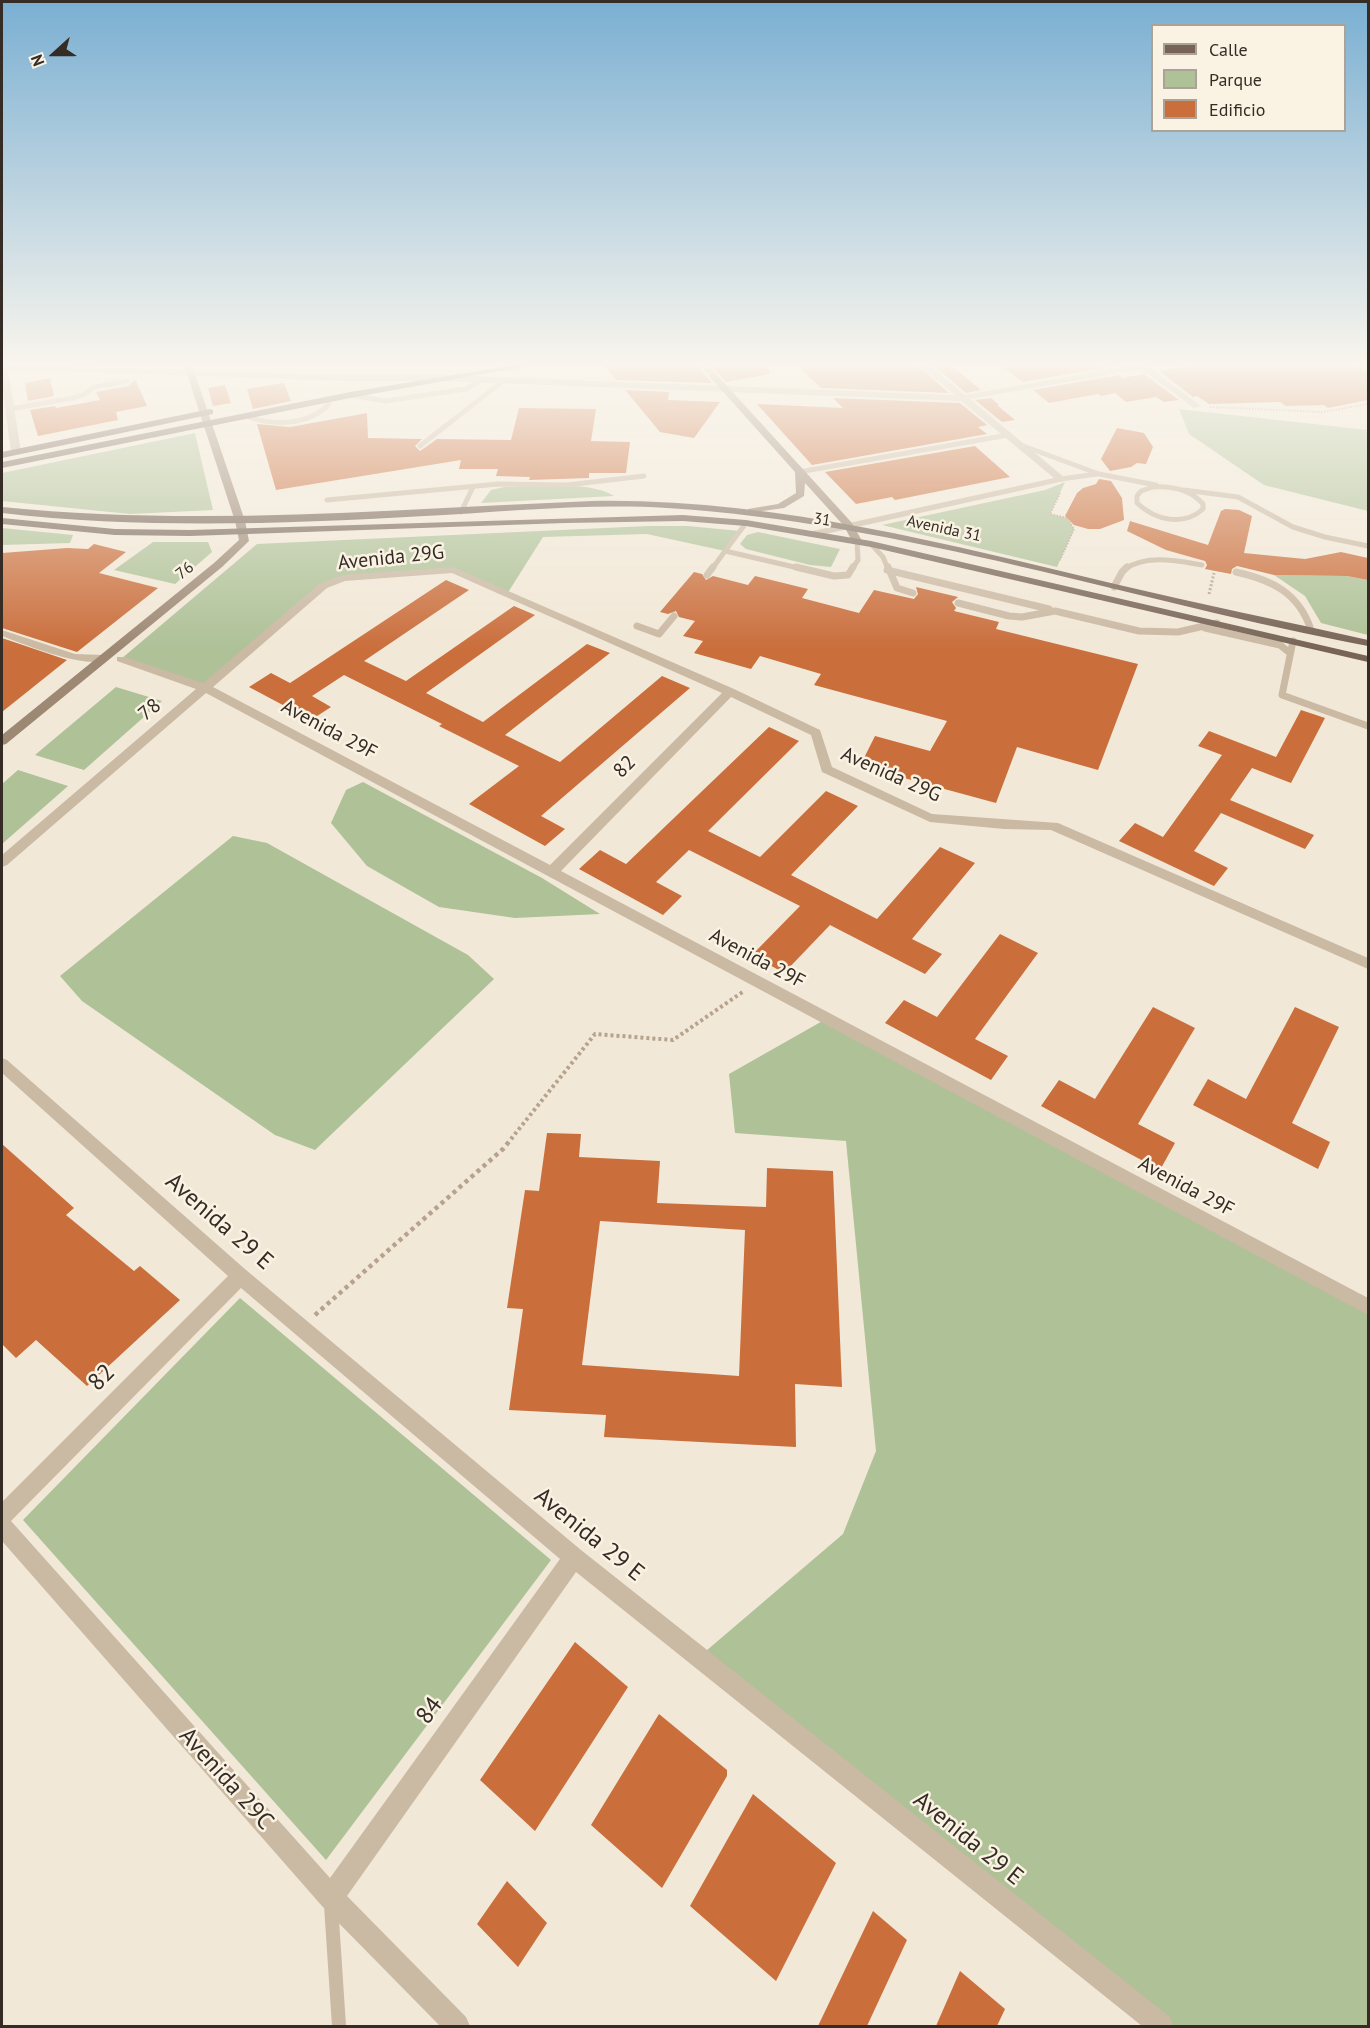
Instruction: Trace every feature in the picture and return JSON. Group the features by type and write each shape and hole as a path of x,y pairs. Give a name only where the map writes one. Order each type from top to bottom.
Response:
{"main road":[{"path":"2,465 25,460"},
{"name":"Avenida 31","path":"240,521 663,504 751,511 848,525 1368,643"},
{"path":"2,510 60,517 150,522 240,521"},
{"path":"2,521 116,532 243,533 423,524 576,520 683,518 746,523"},
{"name":"31","path":"746,523 857,541"},
{"name":"Avenida 31","path":"857,541 1368,659"}],"street":[{"path":"220,460 243,533"},
{"path":"788,460 848,525 857,541"},
{"path":"1037,460 1061,479"},
{"path":"751,511 781,506 801,494 799,472"},
{"path":"812,534 1061,479"},
{"name":"76","path":"2,741 218,565 244,541 243,533"},
{"name":"Avenida 29G","path":"323,586 344,578 453,570 730,692 816,733 826,769 930,818 1004,825 1053,826 1368,964"},
{"name":"78","path":"2,862 323,586"},
{"path":"2,633 74,657 103,658"},
{"name":"Avenida 29F","path":"121,659 206,688 1368,1307"},
{"name":"82","path":"551,873 730,692"},
{"name":"Avenida 29 E","path":"2,1064 240,1276 574,1557 1161,2026"},
{"name":"82","path":"2,1516 240,1276"},
{"name":"Avenida 29C","path":"2,1526 331,1897 457,2026"},
{"name":"84","path":"331,1897 574,1557"}],"lane":[{"path":"799,472 869,460"},
{"path":"1060,460 1099,474 1184,490 1238,497 1293,527 1325,537 1368,546"},
{"path":"1061,479 1099,474"},
{"path":"327,500 498,484 567,484 644,476"},
{"path":"1163,486 1139,492 1137,502 1150,513 1160,517 1192,518 1203,510 1203,504 1199,499 1184,490"},
{"path":"461,512 473,487"},
{"path":"707,575 746,523"},
{"path":"724,551 834,576 848,575 858,560 857,541"},
{"path":"871,544 883,557 897,588 913,592"},
{"path":"1114,587 1123,570 1138,563 1157,560 1202,566"},
{"path":"887,570 1139,631 1178,632 1217,623"},
{"path":"1236,572 1258,576 1278,584 1301,605 1311,630"},
{"path":"958,603 1022,617 1055,610"},
{"path":"637,626 659,634 674,616"},
{"path":"1202,627 1280,645 1290,653"},
{"path":"1293,641 1282,695 1368,726"},
{"path":"331,1897 339,2026"}],"path":[{"path":"1054,572 1074,529 1067,518 1050,514 1065,482 1061,479"},
{"path":"1206,607 1215,568"},
{"path":"301,1327 503,1149 595,1034 673,1040 757,983"}],"green space":[{"path":"66,460 201,460 213,510 130,514 2,501 2,473"},
{"path":"1227,460 1368,460 1368,511 1264,485"},
{"path":"1065,482 1050,514 1067,518 1074,529 1057,567 882,525 1045,490"},
{"path":"576,486 603,491 614,496 481,503 491,490 504,487"},
{"path":"688,526 740,531 725,551 647,534 543,537 507,594 453,570 343,578 323,586 206,688 121,659 257,544"},
{"path":"2,528 73,535 70,543 2,545"},
{"path":"758,532 840,549 831,567 810,565 746,549 740,544 747,535"},
{"path":"153,542 208,542 212,552 175,584 114,570"},
{"path":"1274,575 1347,576 1368,580 1368,635 1321,623 1305,596"},
{"path":"116,687 162,701 84,770 35,755"},
{"path":"18,770 68,786 2,844 2,784"},
{"path":"363,782 542,878 600,914 515,918 439,907 367,866 331,823 346,790"},
{"path":"233,836 267,843 468,955 494,979 315,1150 275,1135 82,1001 60,976"},
{"path":"826,1019 1368,1307 1368,2026 1161,2026 699,1657 843,1534 876,1451 846,1141 735,1133 729,1074"},
{"path":"240,1298 551,1560 326,1860 23,1520"}],"building":[{"path":"267,460 628,460 626,473 589,473 589,478 529,480 530,477 496,476 498,469 459,469 461,460 276,490"},
{"path":"807,460 842,460 812,465"},
{"path":"896,460 990,460 1010,477 895,500 892,497 856,504 825,472"},
{"path":"1101,460 1148,460 1146,464 1137,463 1131,467 1110,471"},
{"path":"1099,479 1111,481 1122,498 1124,520 1100,529 1088,529 1074,525 1065,516 1077,493 1083,488 1096,484"},
{"path":"1239,510 1252,516 1244,553 1305,559 1341,552 1368,558 1368,580 1347,576 1274,575 1237,566 1232,569 1231,574 1205,569 1207,565 1205,561 1166,550 1127,531 1130,521 1208,545 1221,511"},
{"path":"94,544 126,552 99,573 158,588 77,652 2,628 2,553 67,548 88,549"},
{"path":"694,572 702,574 706,580 713,576 748,585 755,576 808,589 802,598 859,613 874,590 914,599 918,594 916,587 958,597 952,602 956,608 954,611 999,622 996,629 1138,664 1098,770 1017,747 996,803 860,766 875,736 930,751 947,721 814,685 821,674 760,656 751,669 694,653 703,641 683,636 695,621 679,617 676,611 668,614 660,612"},
{"path":"446,580 469,590 364,661 406,681 514,606 535,615 426,693 483,722 587,644 610,653 505,735 560,762 662,676 690,688 541,816 565,829 545,846 469,804 519,766 439,726 442,724 344,675 312,696 331,707 311,720 249,687 271,673 290,683"},
{"path":"2,638 67,660 2,712"},
{"path":"1301,710 1325,718 1291,783 1252,768 1230,800 1314,835 1305,849 1221,813 1194,851 1228,868 1214,886 1119,841 1135,823 1163,837 1222,755 1198,746 1209,731 1276,757"},
{"path":"769,727 799,741 708,831 760,857 826,791 858,806 791,875 877,919 940,847 975,863 912,939 942,954 925,974 830,925 784,973 752,955 800,906 689,850 656,882 682,896 663,915 579,869 600,850 626,864"},
{"path":"1000,934 1038,953 975,1039 1008,1056 991,1080 885,1023 904,1000 937,1017"},
{"path":"1153,1007 1195,1028 1138,1124 1175,1143 1160,1170 1041,1106 1059,1080 1095,1099"},
{"path":"1295,1007 1339,1027 1292,1123 1330,1142 1318,1169 1193,1105 1208,1079 1246,1099"},
{"path":"547,1133 581,1134 579,1157 660,1161 657,1203 766,1207 767,1168 833,1171 842,1387 795,1384 796,1447 604,1437 606,1415 509,1410 523,1309 507,1308 525,1190 539,1191","holes":["600,1221 745,1230 739,1376 582,1365"]},
{"path":"2,1144 74,1208 66,1215 134,1271 140,1266 180,1300 87,1386 36,1340 16,1358 2,1344"},
{"path":"575,1642 628,1687 535,1831 480,1780"},
{"path":"659,1714 727,1770 727,1776 662,1888 591,1825"},
{"path":"753,1794 836,1863 776,1981 690,1906"},
{"path":"507,1881 547,1923 518,1967 477,1924"},
{"path":"873,1911 907,1940 867,2026 818,2026"},
{"path":"960,1971 1005,2009 997,2026 936,2026"}]}
